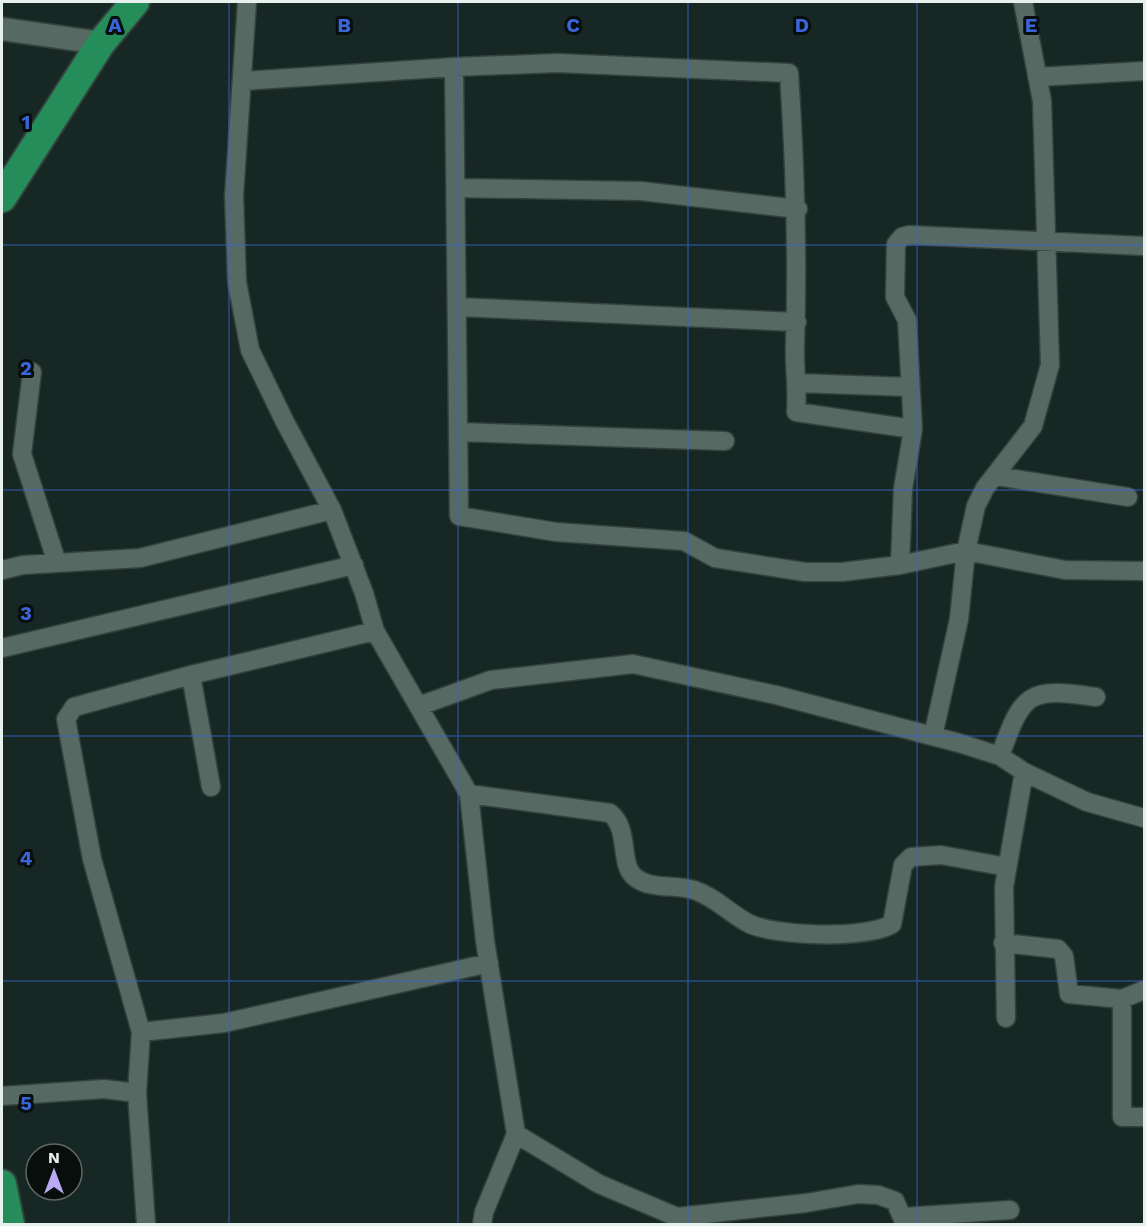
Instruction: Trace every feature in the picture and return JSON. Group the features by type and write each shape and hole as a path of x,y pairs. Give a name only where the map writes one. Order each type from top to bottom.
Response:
{"main road":[{"path":"2,198 101,43 135,2"},
{"path":"2,1185 10,1224"}],"street":[{"path":"247,2 234,196 237,282 250,350 332,510 354,565 375,631 469,794 489,963 516,1134 484,1212 482,1224"},
{"path":"933,736 959,619 966,551 976,506 1033,426 1050,365 1044,240 1042,102 1023,2"},
{"path":"2,29 101,43"},
{"path":"243,81 454,67 557,63 789,73 798,209 796,412 913,429"},
{"path":"454,67 460,432 459,516 556,532 684,541 715,558 805,572 842,572 900,565 966,551 1065,570 1144,571"},
{"path":"1037,77 1144,71"},
{"path":"456,188 641,191 798,209"},
{"path":"900,565 903,489 913,429 909,387 908,320 895,297 896,244 902,237 1044,240 1144,246"},
{"path":"458,307 797,322"},
{"path":"32,372 22,454 57,564"},
{"path":"798,383 909,387"},
{"path":"460,432 725,441"},
{"path":"996,476 1128,497"},
{"path":"2,570 23,565 140,558 332,510"},
{"path":"2,648 354,565"},
{"path":"146,1224 140,1173 138,1093 141,1032 92,859 66,718 74,707 191,675 375,631"},
{"path":"419,706 490,680 633,664 776,695 1000,756 1024,772 1087,802 1144,818"},
{"path":"191,675 211,787"},
{"path":"1000,756 1015,714 1033,696 1064,693 1096,697"},
{"path":"1006,1018 1003,943 1007,867 1024,772"},
{"path":"469,794 610,813 619,820 628,868 635,878 653,885 692,889 711,897 751,924 797,934 847,934 883,929 892,924 903,865 911,857 941,855 1007,867"},
{"path":"1003,943 1058,949 1064,956 1070,994 1122,999 1144,990"},
{"path":"141,1032 224,1023 489,963"},
{"path":"1122,999 1122,1117 1144,1117"},
{"path":"2,1096 104,1089 138,1093"},
{"path":"516,1134 599,1184 677,1221 858,1194 895,1201 904,1221 1010,1210"}]}
